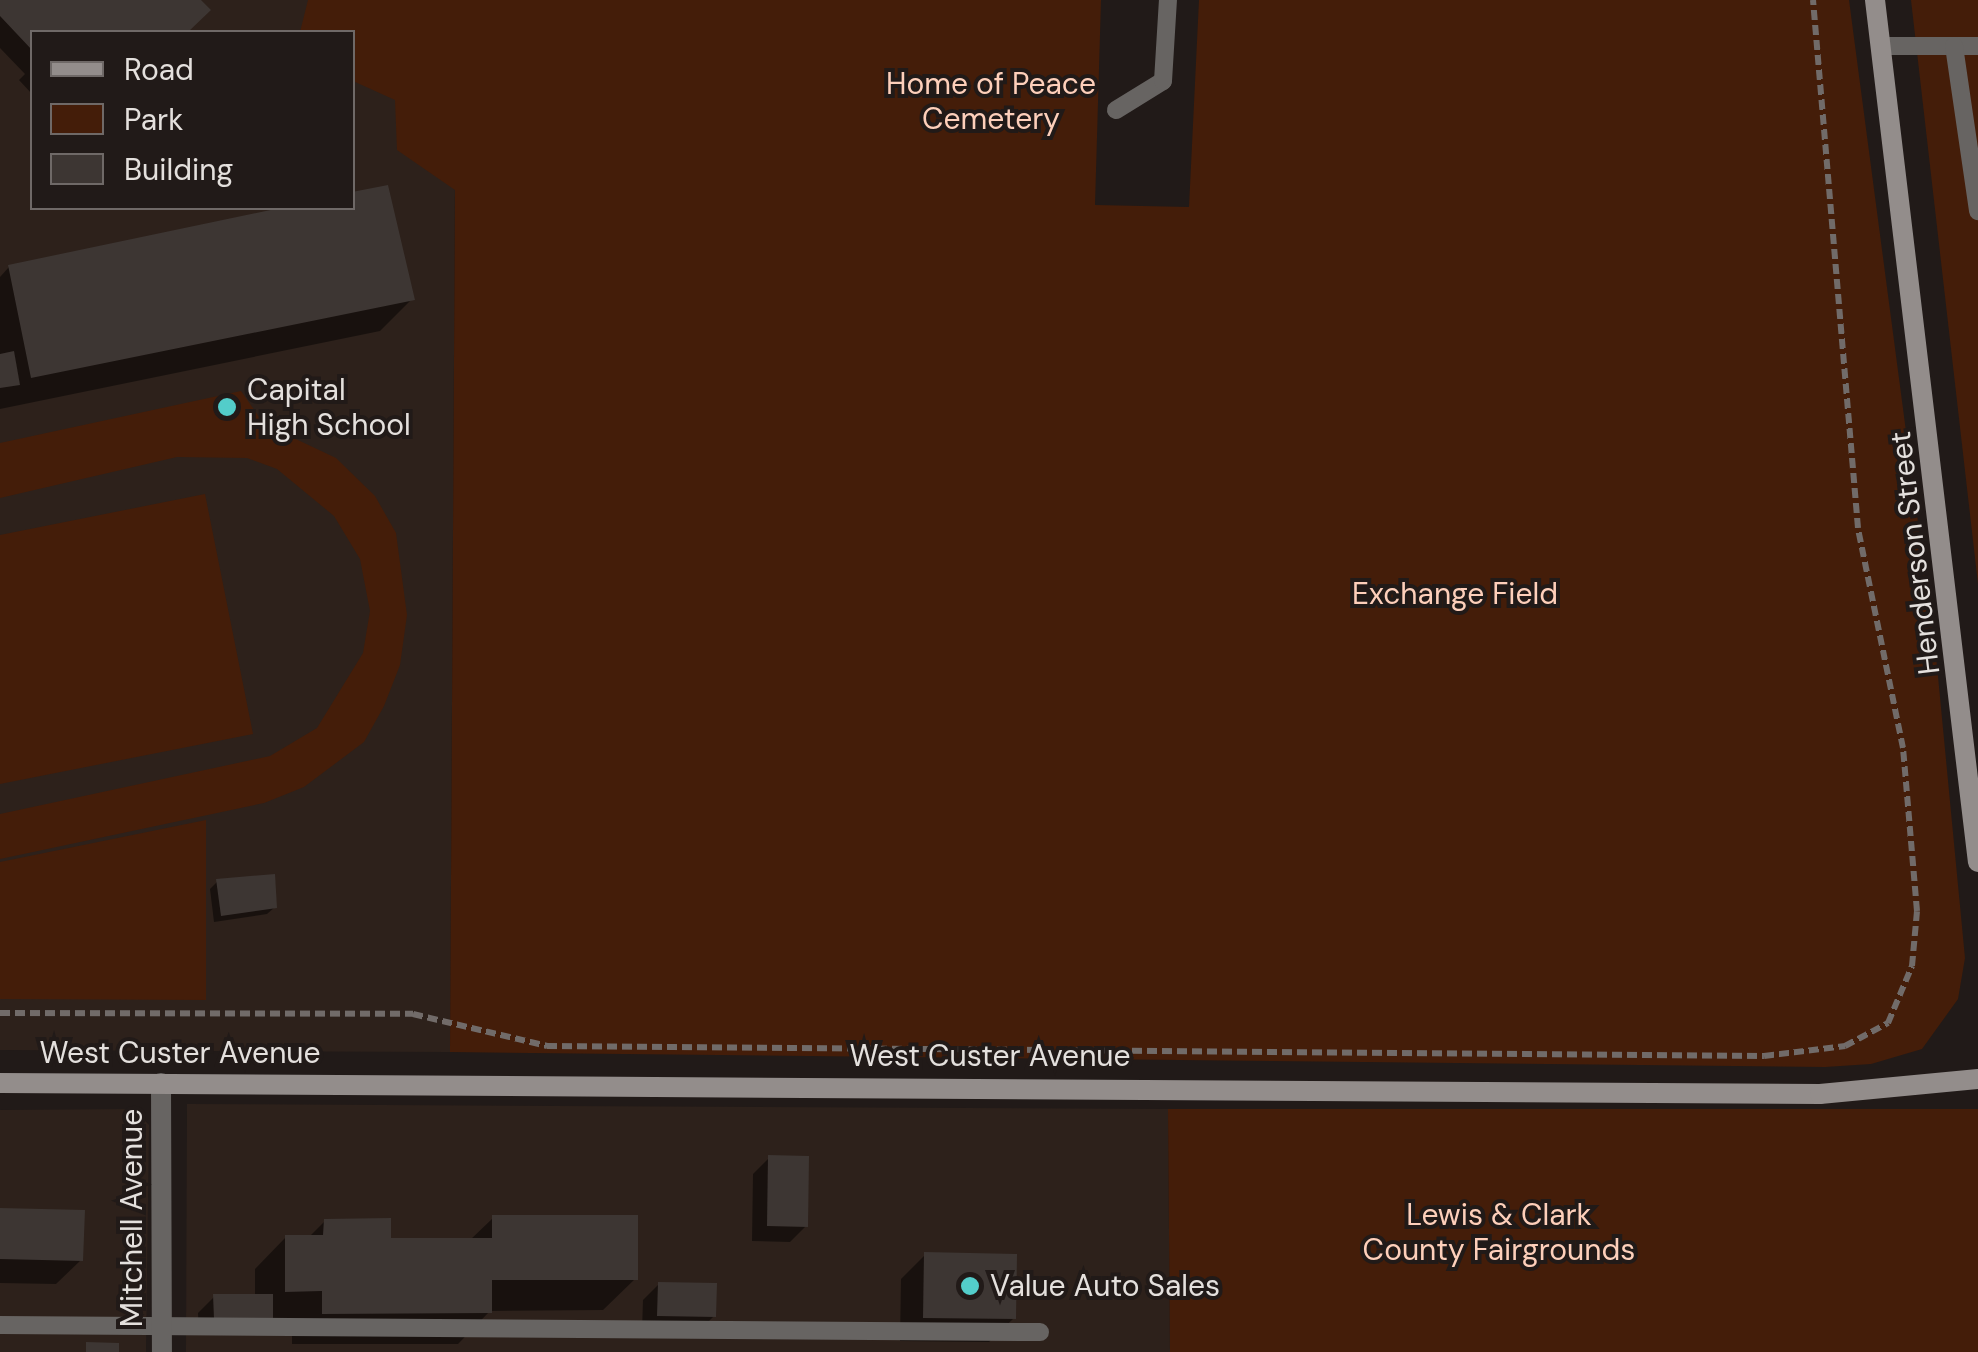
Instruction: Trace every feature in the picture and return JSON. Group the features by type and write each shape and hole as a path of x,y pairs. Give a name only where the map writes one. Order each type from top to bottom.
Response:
{"main road":[{"name":"Henderson Street","path":"1876,0 1978,862"},
{"name":"West Custer Avenue","path":"0,1083 1820,1094 1978,1079"}],"street":[{"name":"Mitchell Avenue","path":"162,1083 162,1352"}],"lane":[{"path":"1116,110 1163,81 1168,0"},
{"path":"1881,46 1978,46"},
{"path":"1954,46 1978,211"},
{"path":"0,1324 1040,1332"}],"path":[{"path":"0,1013 413,1014 547,1046 1764,1056 1845,1046 1888,1023 1912,966 1917,911 1903,748 1858,528 1813,0"}],"shaded area":[{"name":"Capital High School","path":"0,0 456,0 450,1052 0,1050"},
{"path":"187,1104 1168,1109 1170,1352 186,1352"},
{"path":"134,1109 149,1125 146,1352 0,1352 0,1110"}],"green space":[{"name":"Exchange Field","path":"308,0 1101,0 1095,205 1189,207 1199,0 1849,0 1937,666 1965,958 1958,999 1922,1049 1871,1064 1825,1067 450,1052 455,190 397,150 395,100 355,82 355,30 300,30"},
{"path":"1911,0 1978,0 1978,584"},
{"path":"241,391 264,424 336,458 375,496 396,533 407,615 400,665 384,706 364,742 304,787 264,803 0,859 0,814 270,756 317,728 363,653 370,611 360,559 334,516 277,469 247,458 177,457 0,498 0,443"},
{"path":"205,494 253,734 0,784 0,535"},
{"path":"206,820 206,1000 0,999 0,862"},
{"name":"Lewis & Clark County Fairgrounds","path":"1168,1109 1978,1109 1978,1352 1170,1352"}],"building":[{"path":"0,0 201,0 211,10 190,30 30,30 30,48 0,16"},
{"path":"388,185 415,300 31,378 8,265 270,210 355,210 355,191"},
{"path":"14,351 20,385 0,388 0,354"},
{"path":"275,874 277,908 221,916 216,879"},
{"path":"768,1155 809,1156 808,1227 767,1226"},
{"path":"0,1208 85,1210 83,1261 0,1259"},
{"path":"492,1215 638,1215 638,1280 492,1280 492,1313 322,1314 322,1291 285,1292 285,1235 323,1235 324,1219 391,1218 391,1238 492,1238"},
{"name":"Value Auto Sales","path":"924,1252 1017,1254 1016,1319 923,1318"},
{"path":"658,1282 717,1283 716,1317 657,1316"},
{"path":"213,1294 273,1294 273,1319 214,1319"},
{"path":"86,1342 119,1343 119,1352 86,1352"}],"place":[{"name":"Capital High School","path":"227,407"},
{"name":"Value Auto Sales","path":"970,1286"}],"park label":[{"name":"Home of Peace Cemetery","path":"991,101"}]}
